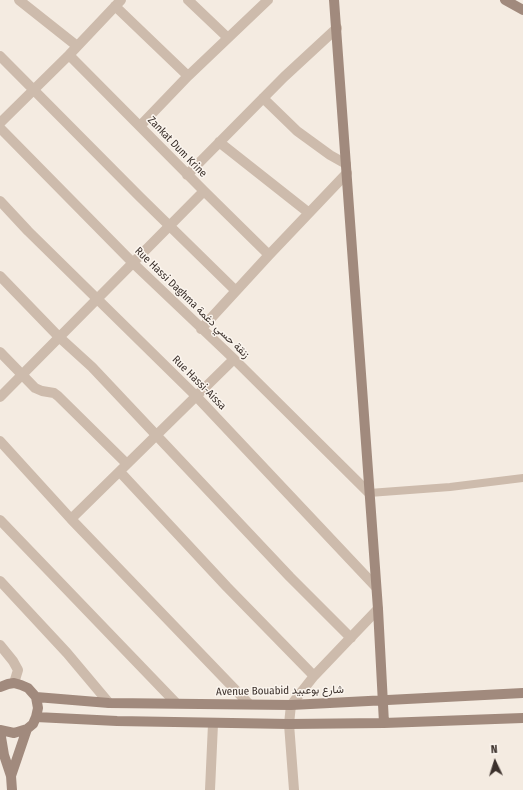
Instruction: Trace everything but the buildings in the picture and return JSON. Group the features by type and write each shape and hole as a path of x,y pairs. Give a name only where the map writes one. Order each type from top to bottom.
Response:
{"street":[{"path":"19,0 77,46"},
{"path":"188,0 228,38"},
{"path":"140,126 188,76 267,0"},
{"path":"334,0 378,609 384,700 384,723"},
{"path":"505,0 523,10"},
{"path":"0,123 69,55 117,2 188,76"},
{"path":"187,175 311,50 337,28"},
{"name":"Zankat Dum Krine","path":"69,55 187,175 269,255"},
{"path":"0,56 236,291"},
{"path":"263,98 297,131 347,169"},
{"name":"Rue Hassi Daghma زنقة حسي دغمة","path":"0,128 133,263 234,359 369,493"},
{"path":"219,142 309,213"},
{"path":"201,329 309,213 347,169"},
{"path":"0,397 204,192"},
{"name":"Rue Hassi-Aissa","path":"0,201 196,396 376,587"},
{"path":"0,276 59,337 92,367 290,577 351,638"},
{"path":"0,352 35,388 54,393 58,396 227,587 314,676"},
{"path":"71,519 234,359"},
{"path":"0,441 71,519 249,704"},
{"path":"0,520 176,703"},
{"path":"0,581 67,652 109,703"},
{"path":"294,790 289,724 291,705 314,676 378,609"},
{"path":"0,645 18,670 14,683"},
{"path":"0,687 14,683 28,688 36,697 38,708 33,724 27,729 14,733 0,730 4,755 11,776 12,790"},
{"name":"Avenue Bouabid شارع بوعبيد","path":"36,697 109,703 291,705 523,693"},
{"path":"36,717 213,724 384,723 523,718"},
{"path":"210,790 213,724"},
{"path":"11,776 27,729"}],"lane":[{"path":"369,493 450,487 523,478"}]}
